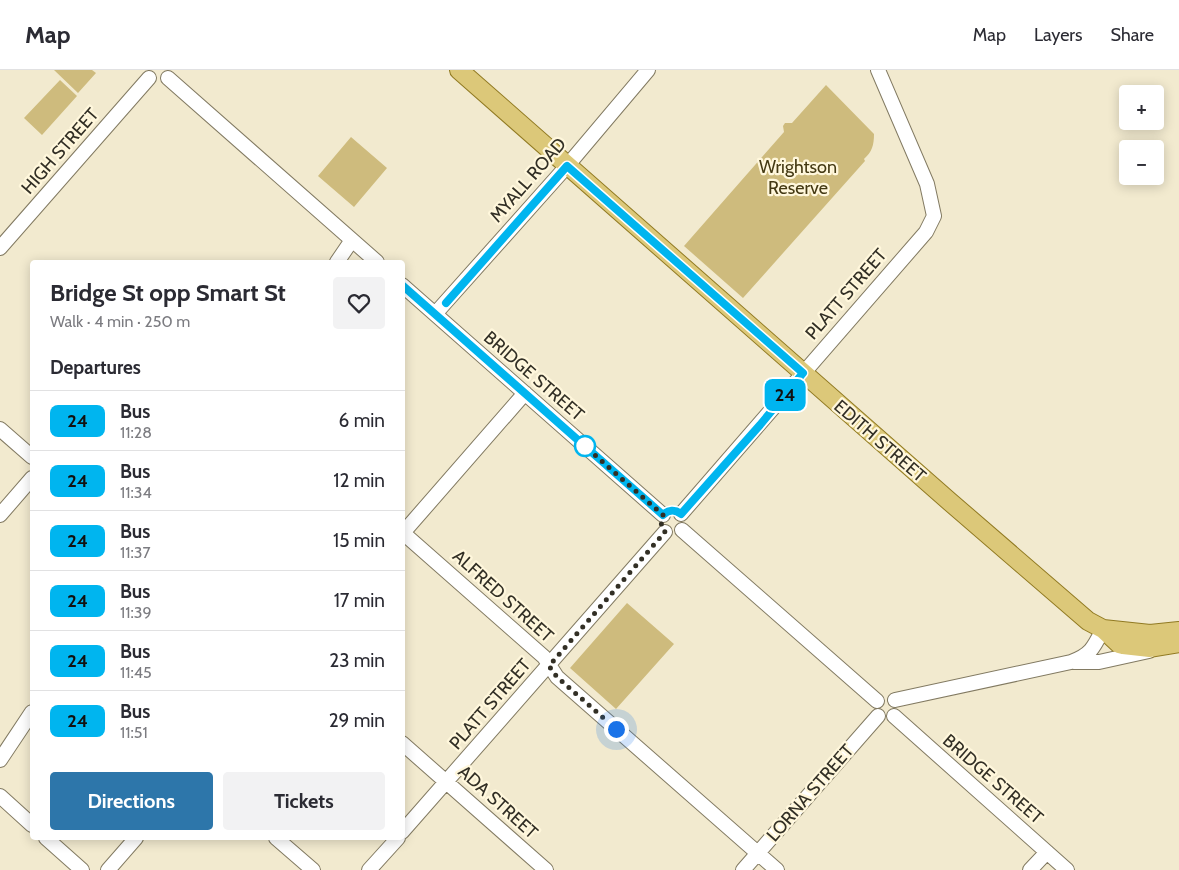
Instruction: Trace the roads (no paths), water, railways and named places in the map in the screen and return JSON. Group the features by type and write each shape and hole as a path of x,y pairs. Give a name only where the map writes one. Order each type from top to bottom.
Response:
{"main road":[{"name":"EDITH STREET","path":"459,70 948,502 1077,612 1088,621 1103,629"},
{"path":"1103,629 1150,634 1179,631"},
{"path":"1103,629 1123,646 1150,648 1179,644"}],"street":[{"name":"MYALL ROAD","path":"435,314 567,166 648,70"},
{"name":"PLATT STREET","path":"681,514 926,232 934,216 927,184 878,70"},
{"path":"147,74 159,82 170,74 375,260"},
{"name":"HIGH STREET","path":"0,248 147,74"},
{"path":"338,260 352,240"},
{"name":"BRIDGE STREET","path":"405,288 663,515"},
{"path":"405,531 525,393"},
{"path":"0,428 30,455"},
{"path":"0,515 30,480"},
{"path":"670,511 676,511 681,514 685,522 682,530 674,535 665,532 661,526 663,515 670,511"},
{"path":"682,530 877,701"},
{"name":"PLATT STREET","path":"405,829 665,532"},
{"name":"ALFRED STREET","path":"405,535 539,653 557,677 777,870"},
{"path":"895,700 898,709 894,716 886,720 878,716 875,707 877,701 886,697 895,700 1083,658 1090,653 1103,629"},
{"path":"1071,662 1099,662 1179,644"},
{"path":"0,760 30,715"},
{"name":"LORNA STREET","path":"743,870 878,716"},
{"name":"BRIDGE STREET","path":"894,716 1067,870"},
{"name":"ADA STREET","path":"405,746 546,870"},
{"path":"0,796 30,823"},
{"path":"48,840 82,870"},
{"path":"108,870 134,840"},
{"path":"278,840 313,870"},
{"path":"369,870 396,840"},
{"path":"1030,870 1047,852"}],"park label":[{"name":"Wrightson Reserve","path":"798,177"}]}
